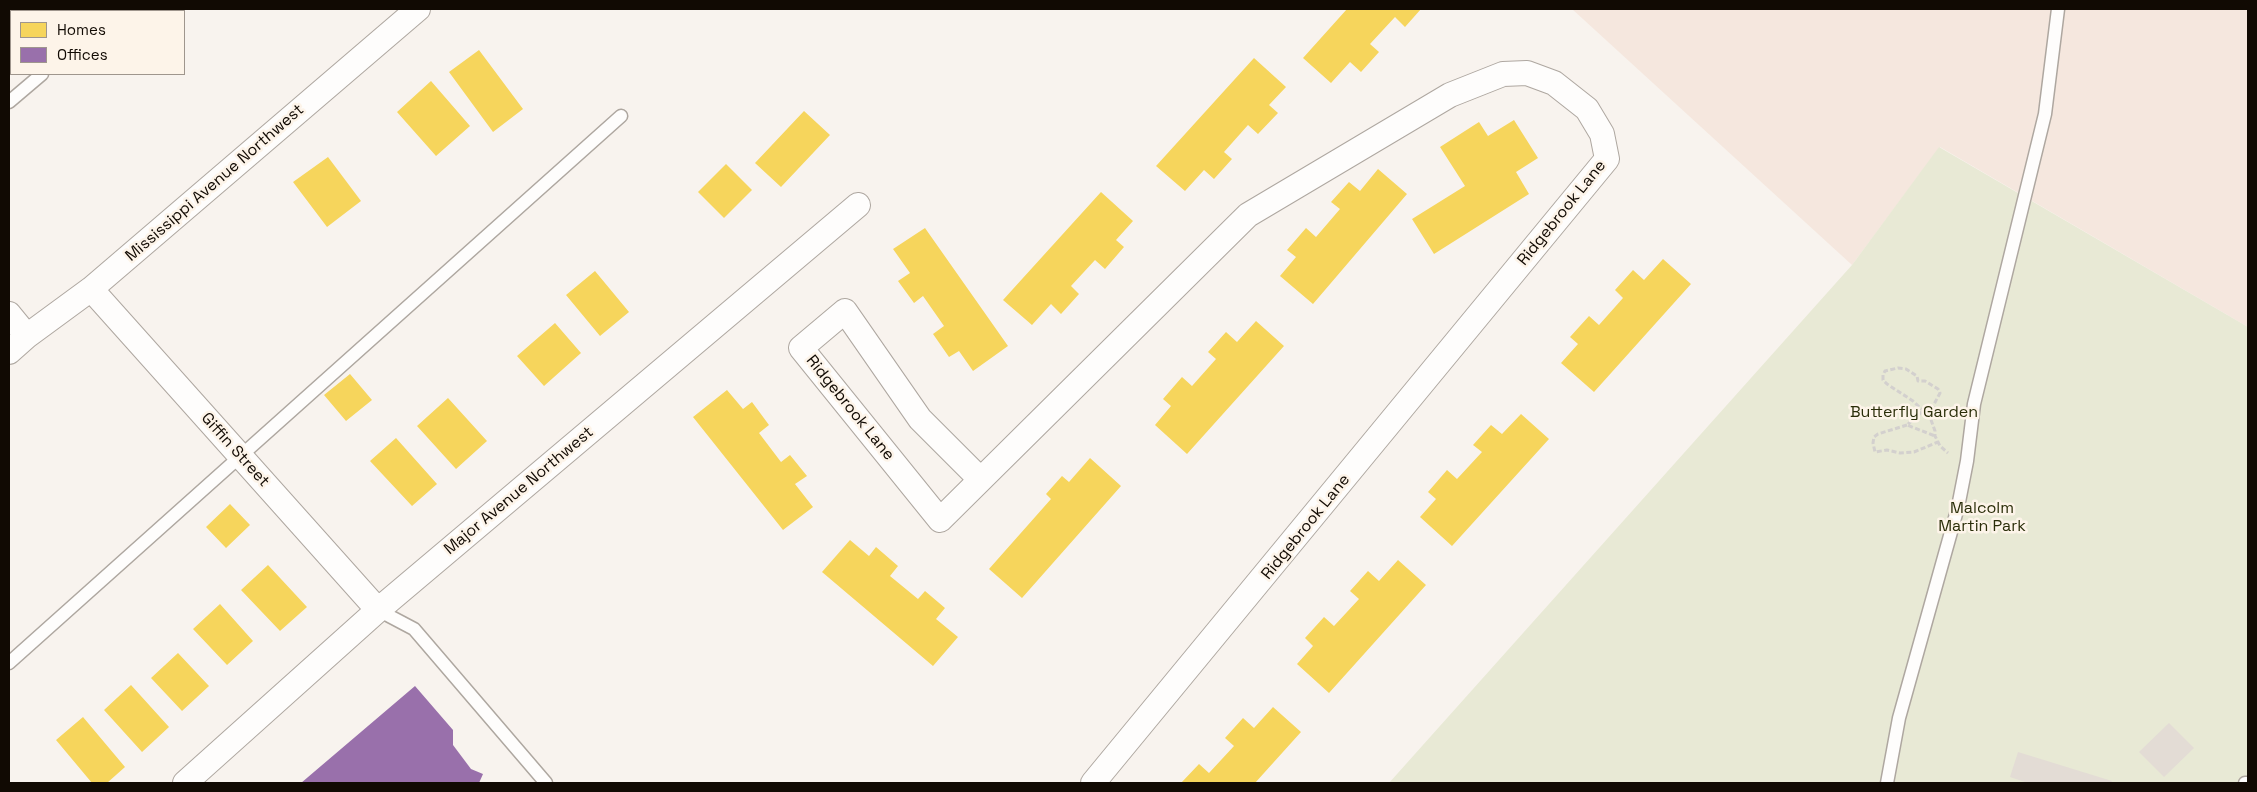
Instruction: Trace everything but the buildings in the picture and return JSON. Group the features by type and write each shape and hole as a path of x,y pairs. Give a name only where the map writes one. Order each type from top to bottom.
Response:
{"street":[{"name":"Mississippi Avenue Northwest","path":"9,352 27,336 91,289 418,9"},
{"name":"Ridgebrook Lane","path":"980,479 920,419 845,312 801,348 940,520 1248,215 1450,95 1504,74 1527,73 1554,83 1587,109 1602,134 1607,159 1093,783"},
{"name":"Major Avenue Northwest","path":"185,783 378,610 858,204"},
{"name":"Giffin Street","path":"91,289 378,610"},
{"path":"9,314 27,336"}],"lane":[{"path":"1887,783 1899,718 1958,507 1967,461 1974,404 2045,114 2058,9"},
{"path":"9,102 41,75"},
{"path":"9,663 622,116"},
{"path":"378,610 414,629 546,783"}],"path":[{"path":"1930,417 1906,396 1887,384 1883,380 1882,375 1886,371 1898,368 1906,369 1917,376 1918,381 1925,381 1938,389 1940,393 1931,410 1930,417 1935,436 1949,453 1967,461"},
{"path":"1923,411 1907,425 1874,437 1875,452 1886,450 1900,453 1914,452 1938,442"},
{"path":"1907,425 1935,436"}],"shaded area":[{"path":"1572,9 2248,9 2248,327 1940,147 1852,265"}],"green space":[{"name":"Malcolm Martin Park","path":"1939,147 2248,327 2248,783 1389,783 1852,265"}],"park label":[{"name":"Butterfly Garden","path":"1914,413"}]}
